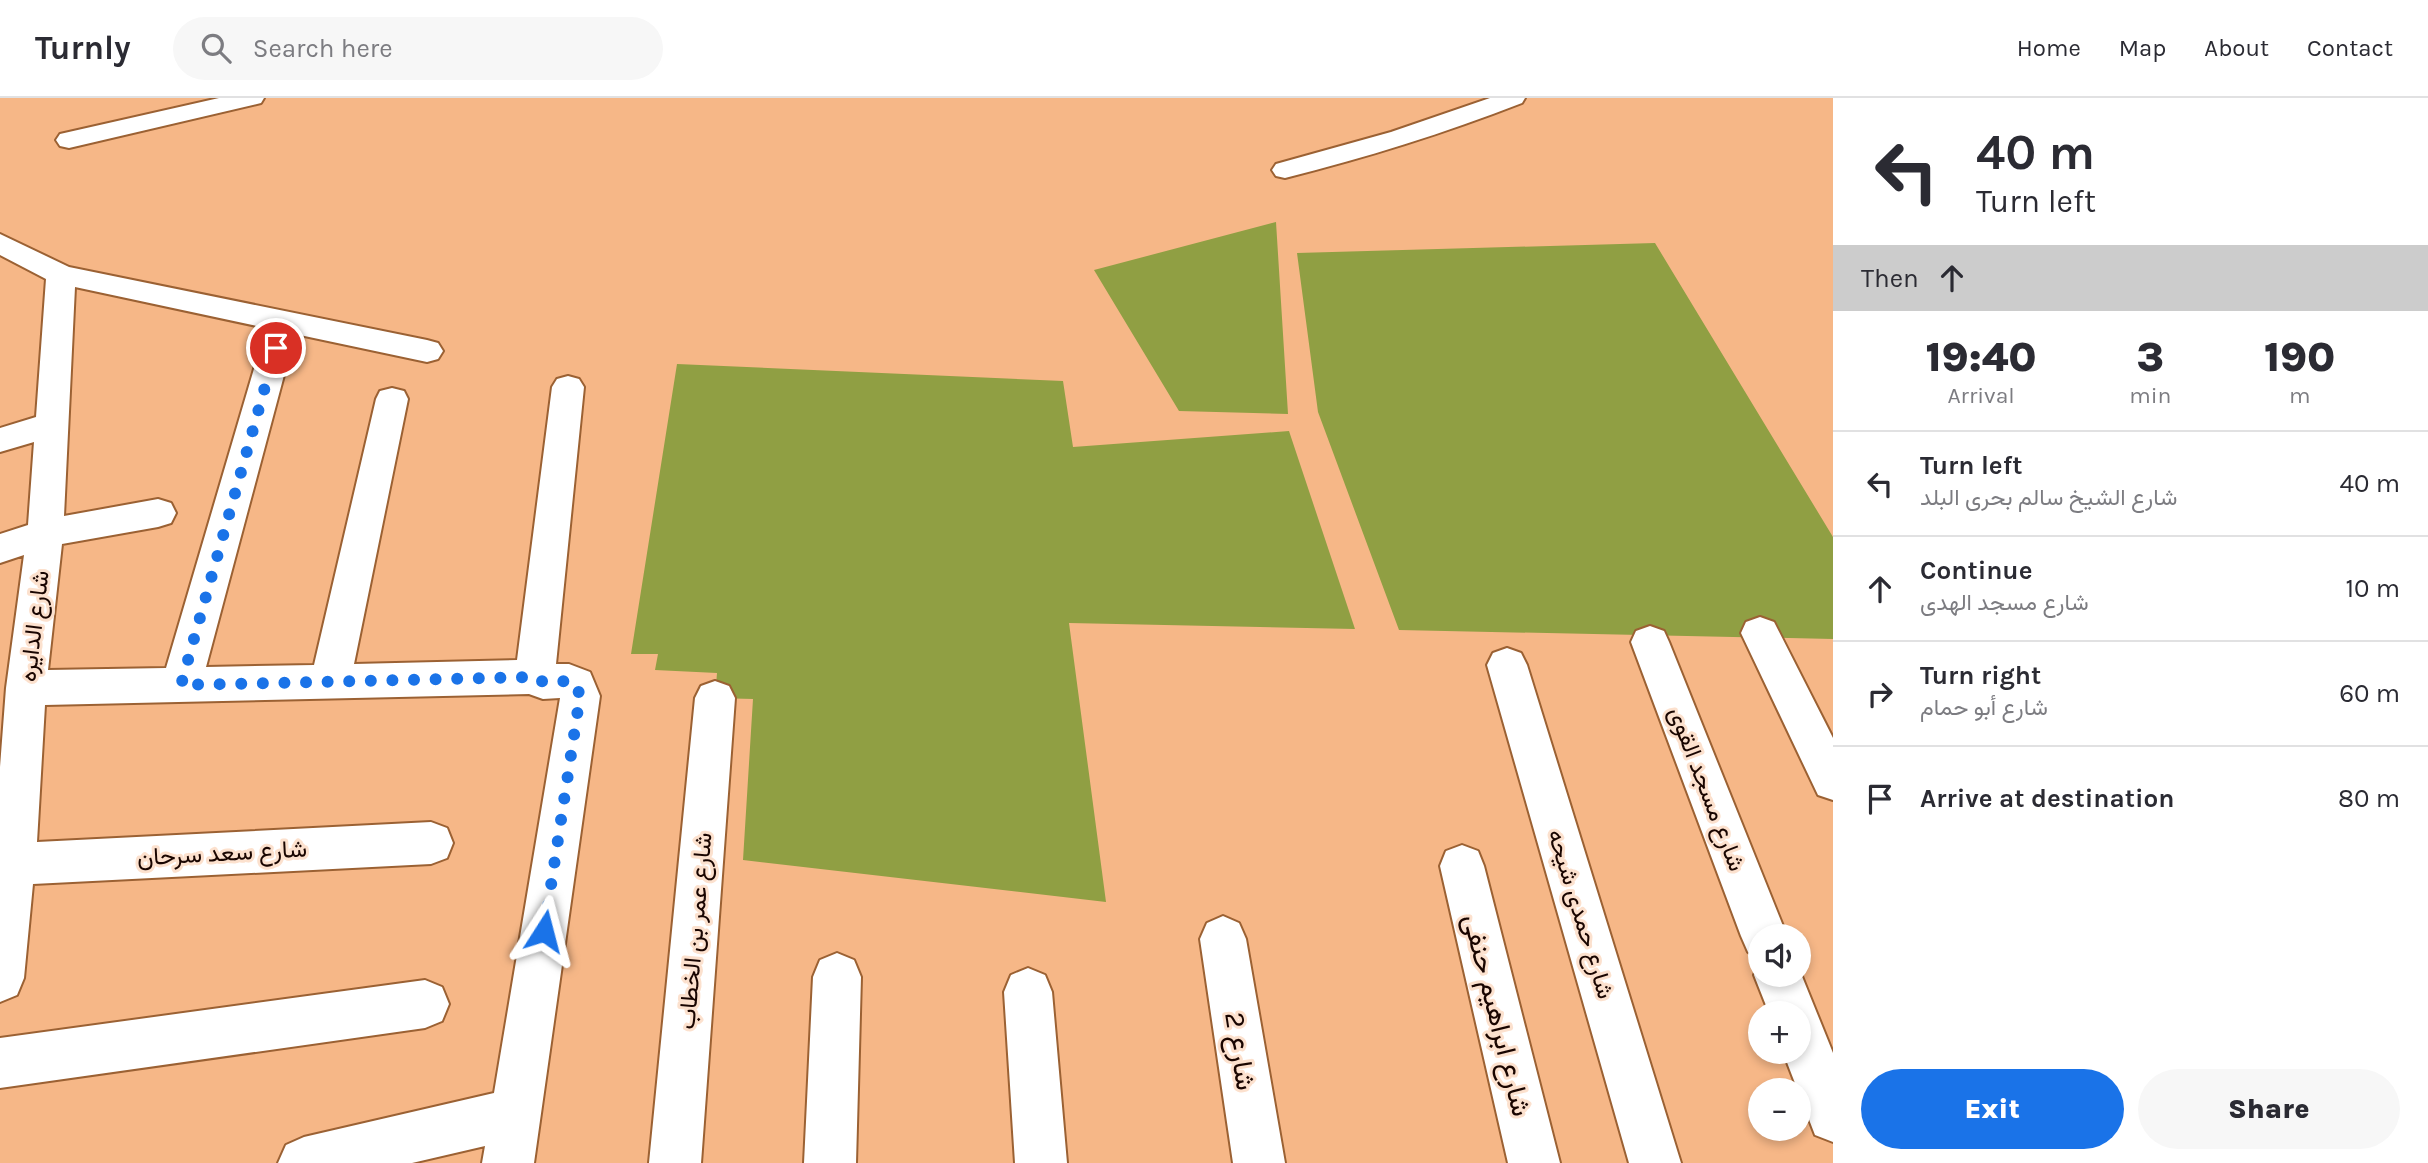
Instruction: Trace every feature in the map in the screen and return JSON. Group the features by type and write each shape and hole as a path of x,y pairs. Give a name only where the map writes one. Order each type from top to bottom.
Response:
{"street":[{"path":"69,140 252,98"},
{"path":"1285,170 1370,146 1513,98"},
{"path":"0,243 61,275 427,351"},
{"name":"شارع الدايره","path":"2,952 13,864 9,818 18,679 45,533 61,275"},
{"path":"181,685 284,322"},
{"path":"537,677 537,655 568,387"},
{"path":"330,683 392,399"},
{"path":"0,440 53,424"},
{"path":"0,549 45,533 158,513"},
{"path":"1760,634 1833,781"},
{"name":"شارع مسجد القوى","path":"1650,642 1759,924"},
{"name":"شارع حمدى شيحه","path":"1507,665 1655,1163"},
{"path":"18,679 181,685 537,677 543,682 569,681 579,689 508,1163"},
{"name":"شارع عمر بن الخطاب","path":"675,1163 715,698"},
{"name":"شارع سعد سرحان","path":"13,864 431,843"},
{"name":"شارع ابراهيم حنفى","path":"1462,866 1534,1163"},
{"name":"شارع 2","path":"1223,939 1259,1163"},
{"path":"830,1163 837,977"},
{"path":"1028,992 1041,1163"},
{"path":"0,1063 425,1004"},
{"path":"1811,1059 1833,1117"},
{"path":"304,1163 515,1113"}],"green space":[{"path":"1276,222 1288,414 1179,411 1094,270"},
{"path":"1655,243 1833,537 1833,639 1399,630 1318,412 1297,253"},
{"path":"677,364 1063,381 1073,447 1289,431 1355,629 1069,623 1106,902 743,860 753,699 715,698 717,673 655,670 658,654 631,654"}],"route":[{"path":"276,348 181,685 537,677 543,682 569,681 576,684 580,696 544,931"}]}
